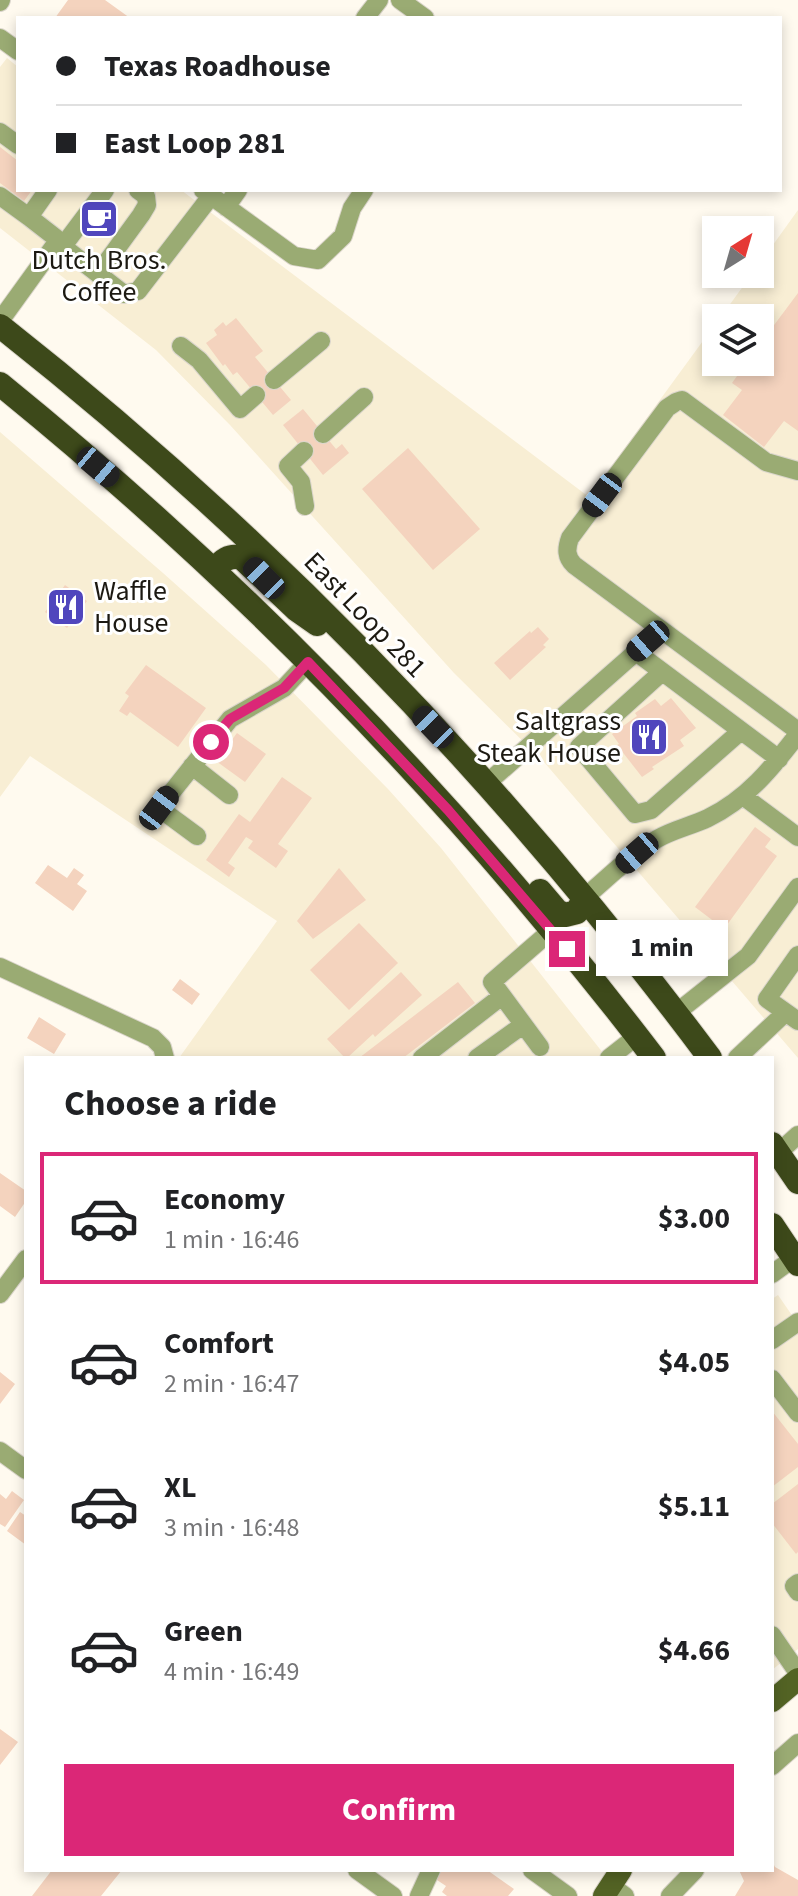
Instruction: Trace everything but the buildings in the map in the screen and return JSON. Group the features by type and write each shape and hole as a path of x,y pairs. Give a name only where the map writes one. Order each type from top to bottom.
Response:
{"highway":[{"name":"East Loop 281","path":"0,324 213,507 375,664 486,784 584,898 708,1056"},
{"path":"0,384 214,570 308,662 448,810 552,930 652,1056"},
{"path":"214,570 226,559 242,558 297,610 375,664"},
{"path":"448,810 532,882 559,913 573,914 584,898"},
{"path":"775,1149 798,1182"},
{"path":"774,1228 796,1261"}],"main road":[{"path":"774,1699 798,1679"}],"street":[{"path":"367,16 379,0"},
{"path":"400,0 422,16"},
{"path":"29,217 47,192"},
{"path":"0,324 103,192"},
{"path":"98,274 147,205 146,196 141,192"},
{"path":"0,196 124,294 138,291 213,198 294,256 318,260 343,236 352,208 363,192"},
{"path":"274,380 321,341"},
{"path":"181,346 199,360 240,409 256,395"},
{"path":"323,434 364,397"},
{"path":"584,898 656,840 713,815 743,796 761,780 798,733 574,565 568,556 570,538 667,408 682,400 766,462 798,471"},
{"path":"304,451 288,466 301,482 305,506"},
{"path":"486,784 661,630"},
{"path":"636,652 779,759"},
{"path":"197,836 159,808 230,719 284,688 308,662"},
{"path":"662,672 579,747 635,814 651,810 741,731"},
{"path":"192,766 229,795"},
{"path":"743,796 798,837"},
{"path":"676,1013 748,956 798,887"},
{"path":"540,1047 492,982 552,930"},
{"path":"740,1056 792,1017 767,999 798,955"},
{"path":"0,967 153,1038 162,1047 165,1056"},
{"path":"425,1056 502,996"},
{"path":"480,1056 523,1025"},
{"path":"612,1056 637,1036"},
{"path":"775,1149 798,1135"},
{"path":"4,1282 24,1261"},
{"path":"774,1273 796,1261"},
{"path":"774,1339 798,1322"},
{"path":"774,1382 798,1413"},
{"path":"0,1451 24,1469"},
{"path":"798,1583 794,1586 798,1592"},
{"path":"774,1638 798,1679"},
{"path":"774,1764 798,1743"},
{"path":"360,1872 393,1896"},
{"path":"419,1896 430,1872"},
{"path":"670,1896 693,1872"},
{"path":"538,1882 568,1896"}],"shaded area":[{"path":"7,58 16,65 16,192 184,192 589,497 702,342 702,376 774,376 774,304 730,304 742,288 774,288 774,243 798,210 798,1058 544,762 454,673 230,425 156,350 0,228 0,67"},
{"path":"0,432 266,665 388,789 441,848 605,1056 180,1056 277,921 30,756 0,797"},
{"path":"778,1295 798,1324 798,1649 774,1668 774,1298"}],"place":[{"name":"Dutch Bros. Coffee","path":"99,219"},
{"name":"Waffle House","path":"66,607"},
{"name":"Saltgrass Steak House","path":"649,737"}],"route":[{"path":"211,742 230,719 284,688 308,662 448,810 567,949"}]}
